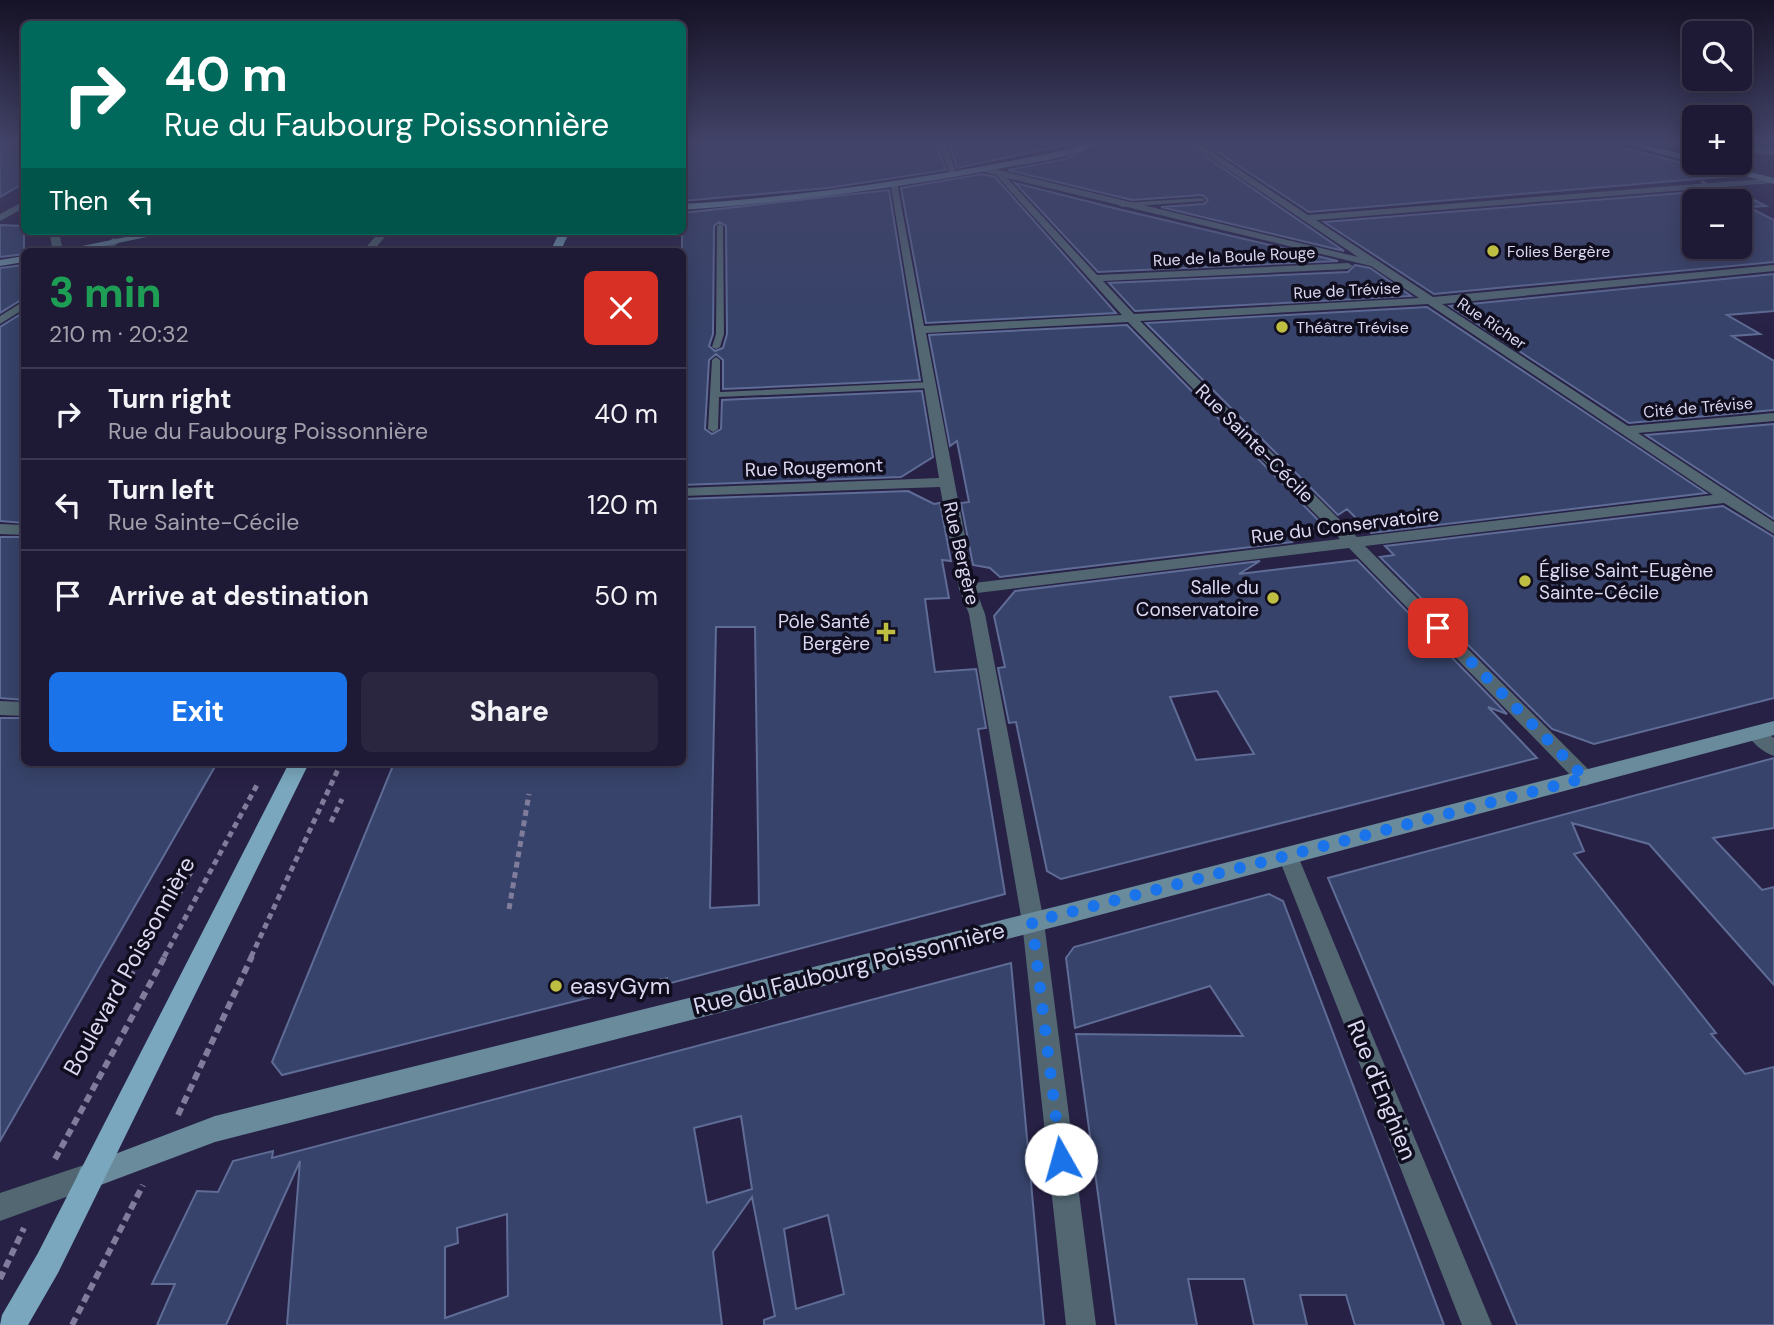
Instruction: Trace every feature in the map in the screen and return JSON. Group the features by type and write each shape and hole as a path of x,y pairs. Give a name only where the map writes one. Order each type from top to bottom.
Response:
{"main road":[{"path":"12,1325 48,1263 297,766"}],"street":[{"path":"686,207 720,208 742,205"},
{"name":"Rue Bergère","path":"897,205 946,482 967,589 976,614 1032,922 1081,1325"},
{"name":"Rue Sainte-Cécile","path":"1027,205 1131,318 1585,778"},
{"path":"1122,205 1376,264"},
{"name":"Rue Richer","path":"1286,205 1774,529"},
{"path":"1306,218 1472,205"},
{"path":"0,219 21,206"},
{"path":"0,219 17,220"},
{"path":"78,248 147,235"},
{"path":"371,248 382,235"},
{"path":"106,248 117,240"},
{"path":"0,264 21,260"},
{"name":"Rue de la Boule Rouge","path":"1093,278 1376,264"},
{"name":"Rue de Trévise","path":"920,330 1430,301 1774,268"},
{"path":"0,321 21,306"},
{"name":"Cité de Trévise","path":"1625,430 1774,417"},
{"name":"Rue Rougemont","path":"686,492 946,482"},
{"name":"Rue du Conservatoire","path":"967,589 1727,498"},
{"path":"0,529 21,530"},
{"path":"0,708 21,709"},
{"path":"1765,731 1774,749"},
{"name":"Rue du Faubourg Poissonnière","path":"90,1175 215,1129 1032,922 1765,731"},
{"name":"Rue d'Enghien","path":"1288,856 1477,1325"},
{"path":"0,1207 90,1175"}],"lane":[{"path":"716,347 720,334 720,226"},
{"path":"713,429 716,360"},
{"path":"715,395 930,385"}],"path":[{"path":"179,1113 340,766"},
{"name":"Boulevard Poissonnière","path":"0,1279 37,1195 103,1068 263,775"},
{"path":"509,909 529,794"},
{"path":"331,822 342,799"},
{"path":"178,896 193,868"},
{"path":"129,978 149,941"},
{"path":"72,1325 145,1180"}],"building":[{"path":"755,205 891,205 920,380 723,389 723,360 716,354 709,360 705,429 712,434 721,429 722,400 922,391 933,457 901,477 686,485 686,248 682,248 682,235 686,235 686,213","holes":["719,222 726,226 727,334 723,348 715,351 709,346 713,334 714,226"]},
{"path":"904,205 1020,205 1116,313 926,323"},
{"path":"1035,205 1102,205 1338,261 1098,272"},
{"path":"1276,205 1344,251 1161,207"},
{"path":"1298,205 1393,205 1309,212"},
{"path":"1536,205 1682,205 1682,259 1752,259 1752,209 1774,220 1774,262 1434,294 1324,222"},
{"path":"0,225 21,226 24,248 21,248 21,254 0,257"},
{"path":"21,265 21,300 0,313 0,268"},
{"path":"1355,265 1370,268 1411,296 1135,311 1109,283 1348,272"},
{"path":"1774,274 1774,311 1727,315 1760,334 1732,336 1774,361 1774,410 1629,423 1450,306"},
{"path":"1427,307 1706,493 1371,533 1347,509 1338,515 1146,323"},
{"path":"21,314 21,523 0,521 0,327"},
{"path":"1127,325 1322,524 1292,542 1000,577 990,568 973,565 961,503 969,502 957,441 950,446 929,335"},
{"path":"1774,424 1774,519 1646,435"},
{"path":"908,491 934,504 940,503 951,561 942,560 949,598 925,599 935,672 976,669 986,728 978,729 1005,894 667,984 667,978 282,1075 272,1062 393,766 686,766 686,499","holes":["716,627 755,627 759,905 710,908"]},
{"path":"1723,506 1774,537 1774,698 1594,744 1552,729 1380,557 1394,555 1385,546"},
{"path":"0,537 21,537 21,700 0,698"},
{"path":"1357,560 1507,714 1488,707 1537,758 1061,879 1047,871 1016,722 1009,723 998,668 1005,667 994,616 1015,591 1260,561 1239,574","holes":["1217,691 1254,754 1196,760 1170,697"]},
{"path":"0,718 21,718 21,766 215,766 0,1141"},
{"path":"1774,758 1774,828 1713,838 1762,890 1774,887 1774,985 1649,844 1572,823 1584,851 1574,854 1716,1033 1711,1034 1745,1074 1774,1067 1774,1325 1517,1325 1328,878"},
{"path":"1269,894 1283,901 1444,1325 1355,1325 1346,1295 1300,1295 1307,1325 1254,1325 1244,1279 1188,1279 1197,1325 1116,1325 1076,1034 1243,1036 1210,986 1075,1028 1066,958 1074,947"},
{"path":"1011,963 1044,1325 764,1325 764,1320 775,1316 752,1197 713,1252 722,1325 287,1325 300,1161 226,1325 157,1325 175,1284 152,1284 197,1191 218,1192 233,1161 273,1151 272,1158","holes":["741,1116 752,1189 707,1203 694,1128","507,1214 508,1296 445,1318 445,1247 458,1243 457,1228","828,1215 844,1294 796,1309 784,1229"]}],"place":[{"name":"Folies Bergère","path":"1493,251"},
{"name":"Théâtre Trévise","path":"1282,327"},
{"name":"Église Saint-Eugène Sainte-Cécile","path":"1525,581"},
{"name":"Salle du Conservatoire","path":"1273,598"},
{"name":"Pôle Santé Bergère","path":"886,632"},
{"name":"easyGym","path":"556,986"}],"route":[{"path":"1061,1159 1032,922 1585,778 1438,628"}]}
